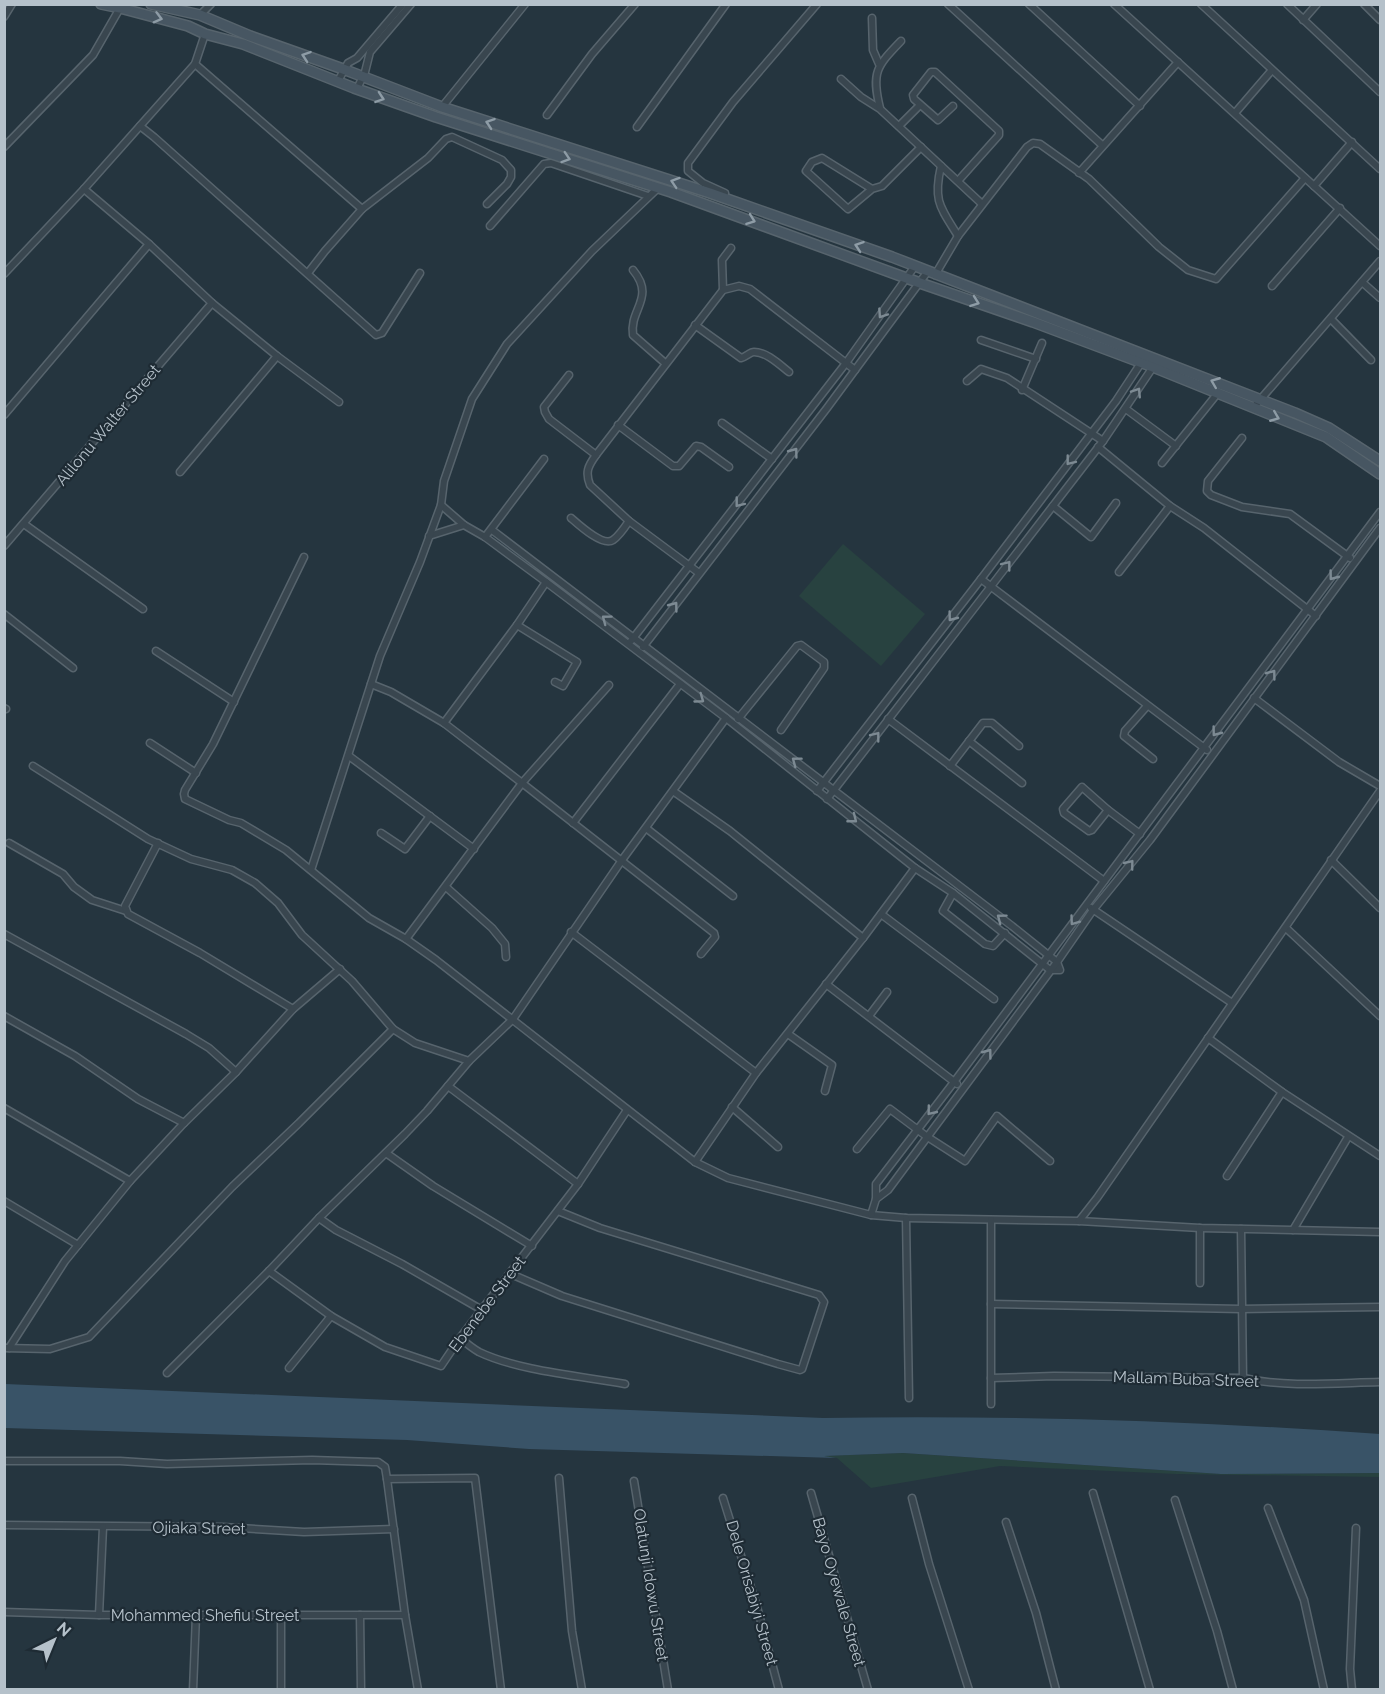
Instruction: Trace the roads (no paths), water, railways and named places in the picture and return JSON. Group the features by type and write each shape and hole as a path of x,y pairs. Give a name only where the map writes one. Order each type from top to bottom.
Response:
{"main road":[{"path":"101,4 188,26 205,34 243,44 436,117 730,212 906,278 1033,322 1153,367 1217,394 1295,413 1329,428 1380,461"},
{"path":"151,4 200,15 250,36 442,107 724,198 915,266 1104,340 1157,358 1326,437 1380,474"}],"street":[{"path":"4,17 12,4"},
{"path":"200,15 211,4"},
{"path":"442,107 525,4"},
{"path":"547,115 592,54 635,4"},
{"path":"637,127 726,4"},
{"path":"724,198 725,193 693,177 687,171 688,163 732,102 817,4"},
{"path":"948,4 1102,145"},
{"path":"1029,4 1140,106"},
{"path":"1114,4 1380,246"},
{"path":"1201,4 1380,169"},
{"path":"1287,4 1380,92"},
{"path":"1303,20 1317,4"},
{"path":"1364,4 1380,20"},
{"path":"338,81 348,63 357,58 406,6"},
{"path":"357,89 370,52 406,6"},
{"path":"4,147 93,55 120,8"},
{"path":"872,18 873,50 879,64 877,95 880,109"},
{"path":"4,274 84,189 195,64 205,34"},
{"path":"879,64 902,40"},
{"path":"1079,172 1178,62"},
{"path":"195,64 363,209"},
{"path":"1235,113 1272,70"},
{"path":"953,106 938,120 914,99 914,91 932,72 935,72 999,131 999,135 958,181"},
{"path":"841,79 861,97 880,109 982,204"},
{"path":"899,126 920,105"},
{"path":"140,126 376,335 380,335 420,273"},
{"path":"308,273 363,209 428,158 446,139 452,137 502,160 511,170 511,177 507,184 487,204"},
{"path":"1314,186 1352,142"},
{"path":"639,653 920,283 931,273 982,204 1032,143 1040,144 1089,179 1166,253 1188,270 1216,279 1305,178"},
{"path":"872,189 822,158 812,162 806,171 846,209 872,189 882,186 921,147"},
{"path":"490,226 544,164 551,163 648,196"},
{"path":"942,166 937,186 939,206 958,236"},
{"path":"311,870 380,656 441,505 444,481 472,399 507,344 592,250 658,188"},
{"path":"84,189 149,244 212,303 277,356 339,402"},
{"path":"1272,286 1340,208"},
{"path":"4,415 149,244"},
{"path":"723,290 722,260 731,248"},
{"path":"1256,404 1380,261"},
{"path":"628,645 846,363 915,266"},
{"path":"633,270 643,285 641,304 632,327 633,335 665,363"},
{"path":"1362,282 1380,298"},
{"path":"699,573 629,521 590,485 586,469 665,363 723,290 739,286 750,289 855,370"},
{"name":"Alilonu Walter Street","path":"4,546 212,303"},
{"path":"1330,319 1371,360"},
{"path":"695,325 741,358 757,353 773,359 789,372"},
{"path":"981,340 1036,359"},
{"path":"1022,390 1042,343"},
{"path":"180,472 277,356"},
{"path":"817,791 1091,434 1141,363"},
{"path":"827,799 1101,444 1153,367"},
{"path":"967,381 981,369 1007,378 1091,434 1170,506 1204,528 1316,616"},
{"path":"569,375 544,407 545,412 549,419 596,454"},
{"path":"1162,463 1217,394"},
{"path":"1126,409 1176,446"},
{"path":"722,423 772,459"},
{"path":"618,425 673,466 678,466 696,446 701,447 729,467"},
{"path":"1242,438 1208,482 1210,495 1242,507 1290,514 1356,562"},
{"path":"485,537 544,459"},
{"path":"1053,506 1091,537 1116,503"},
{"path":"441,505 464,525 485,537 734,724 827,799 915,867 953,893 1050,970"},
{"path":"1119,572 1170,506"},
{"path":"871,1215 876,1199 876,1184 1380,512"},
{"path":"571,518 603,542 613,540 629,521"},
{"path":"24,524 143,609"},
{"path":"429,537 464,525"},
{"path":"876,1199 888,1190 1093,910 1150,840 1380,528"},
{"path":"492,530 633,639 825,782 1057,962"},
{"path":"304,557 234,702 184,794 185,799 241,823 286,850 369,918 406,939 513,1019 695,1162 728,1178 871,1215 906,1218 1078,1221 1200,1228 1380,1232"},
{"path":"981,579 1212,754"},
{"path":"444,723 546,582"},
{"path":"4,614 73,668"},
{"path":"517,625 577,662 563,686 555,682"},
{"path":"734,724 797,646 801,645 824,662 824,668 781,730"},
{"path":"156,651 234,702"},
{"path":"372,684 392,692 444,723 714,933 715,937 701,954"},
{"path":"573,823 680,684"},
{"path":"406,939 522,783 609,685"},
{"path":"1254,698 1339,762 1380,786"},
{"path":"1147,706 1125,731 1124,736 1153,759"},
{"path":"167,1373 427,1112 470,1061 513,1019 571,932 726,718"},
{"path":"888,719 1104,881"},
{"path":"950,766 983,723 992,723 1019,747"},
{"path":"969,741 1022,783"},
{"path":"150,743 196,773"},
{"path":"349,756 474,849"},
{"path":"33,766 158,843 191,859 232,870 255,883 278,903 308,942 340,969 393,1029 415,1043 470,1061"},
{"path":"1108,810 1089,831 1064,813 1063,809 1082,788 1140,834"},
{"path":"673,791 730,831 863,938"},
{"path":"1078,1221 1097,1198 1380,791"},
{"path":"381,833 405,849 430,816"},
{"path":"646,828 733,896"},
{"path":"9,843 63,874 74,887 92,900 126,911 293,1010"},
{"path":"126,911 125,906 158,843"},
{"path":"1331,860 1380,908"},
{"path":"695,1162 756,1073 863,938 915,867"},
{"path":"446,887 492,928 506,944 506,957"},
{"path":"953,893 944,911 985,944 993,946 1005,933"},
{"path":"1086,905 1232,1004"},
{"path":"881,914 994,999"},
{"path":"1286,928 1380,1016"},
{"path":"571,932 756,1073"},
{"path":"4,934 194,1039 209,1048 236,1071"},
{"path":"7,1348 65,1261 130,1181 293,1010 340,969"},
{"path":"826,984 963,1088"},
{"path":"870,1016 887,992"},
{"path":"4,1016 75,1056 138,1098 184,1123"},
{"path":"7,1348 50,1349 89,1337 232,1187 393,1029"},
{"path":"788,1034 832,1065 825,1091"},
{"path":"1208,1038 1282,1092 1380,1156"},
{"path":"448,1086 578,1184"},
{"path":"1227,1176 1282,1092"},
{"path":"732,1107 778,1147"},
{"path":"4,1108 130,1181"},
{"path":"857,1149 890,1109 965,1161 997,1116 1050,1161"},
{"name":"Ebenebe Street","path":"269,1271 331,1316 385,1347 441,1366 578,1184 627,1110"},
{"path":"1293,1230 1348,1137"},
{"path":"386,1153 433,1186 532,1246"},
{"path":"4,1201 78,1245"},
{"path":"511,1274 562,1296 789,1367 802,1369 824,1302 819,1295 600,1228 558,1211"},
{"path":"319,1218 336,1230 402,1264 482,1310"},
{"path":"906,1218 909,1398"},
{"path":"990,1404 992,1378 991,1220"},
{"path":"1200,1228 1200,1282"},
{"path":"1241,1229 1243,1378"},
{"path":"991,1304 1241,1309 1380,1307"},
{"path":"290,1368 331,1316"},
{"path":"460,1338 478,1351 496,1358 529,1367 625,1384"},
{"name":"Mallam Buba Street","path":"992,1378 1054,1376 1243,1378 1260,1382 1302,1384 1380,1382"},
{"path":"4,1461 120,1461 167,1464 378,1462 385,1467 405,1615 418,1689"},
{"path":"387,1479 475,1478 501,1689"},
{"path":"559,1478 572,1631 582,1689"},
{"name":"Olatunji Idowu Street","path":"634,1481 668,1689"},
{"path":"1092,1492 1150,1689"},
{"name":"Bayo Oyewale Street","path":"811,1494 868,1689"},
{"name":"Dele Orisabiyi Street","path":"723,1498 757,1607 778,1689"},
{"path":"912,1498 929,1564 969,1689"},
{"path":"1175,1500 1217,1630 1233,1689"},
{"path":"1268,1508 1304,1600 1324,1689"},
{"path":"1006,1522 1036,1613 1056,1689"},
{"name":"Ojiaka Street","path":"4,1525 223,1527 304,1532 394,1529"},
{"path":"99,1615 103,1527"},
{"path":"1352,1689 1350,1669 1356,1528"},
{"name":"Mohammed Shefiu Street","path":"4,1612 99,1615 405,1615"},
{"path":"193,1689 196,1615"},
{"path":"360,1615 361,1689"},
{"path":"281,1616 281,1689"}],"water":[{"path":"5,1384 823,1418 1032,1418 1311,1429 1380,1434 1380,1473 1221,1474 903,1453 824,1456 836,1458 529,1449 407,1440 5,1428"}]}
